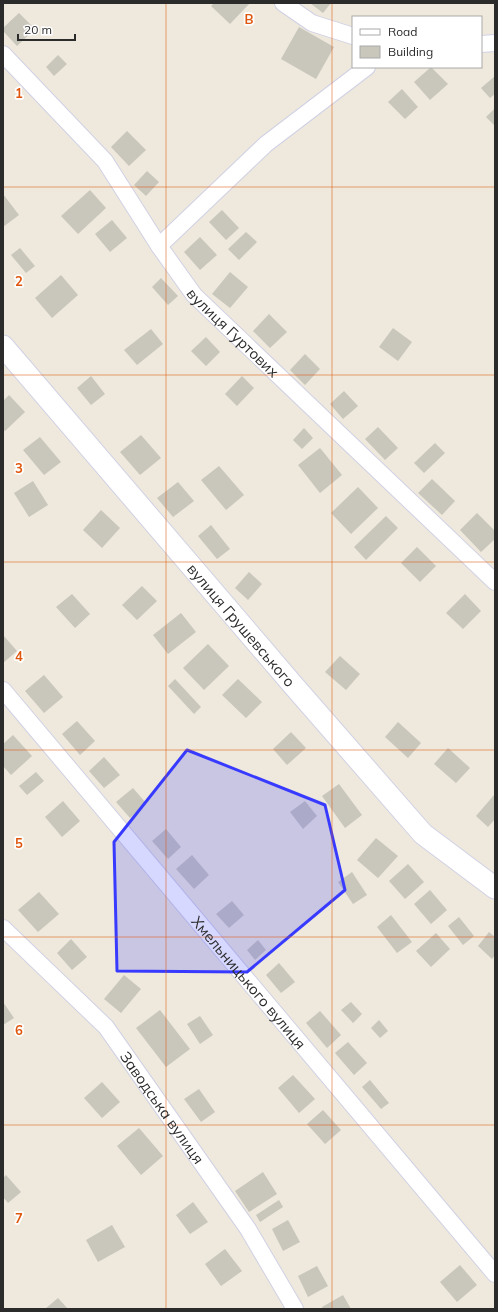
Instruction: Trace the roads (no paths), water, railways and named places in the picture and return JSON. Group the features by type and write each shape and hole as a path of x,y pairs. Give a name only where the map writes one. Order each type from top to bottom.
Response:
{"street":[{"path":"283,3 312,23 352,36"},
{"path":"482,44 495,43"},
{"name":"вулиця Гуртових","path":"3,54 105,161 159,246 194,295 495,582"},
{"path":"159,246 266,144 366,68"},
{"name":"вулиця Грушевського","path":"3,346 423,834 495,888"},
{"name":"Хмельницького вулиця","path":"3,690 495,1274"},
{"name":"Заводська вулиця","path":"3,928 106,1027 248,1229 295,1309"}]}
